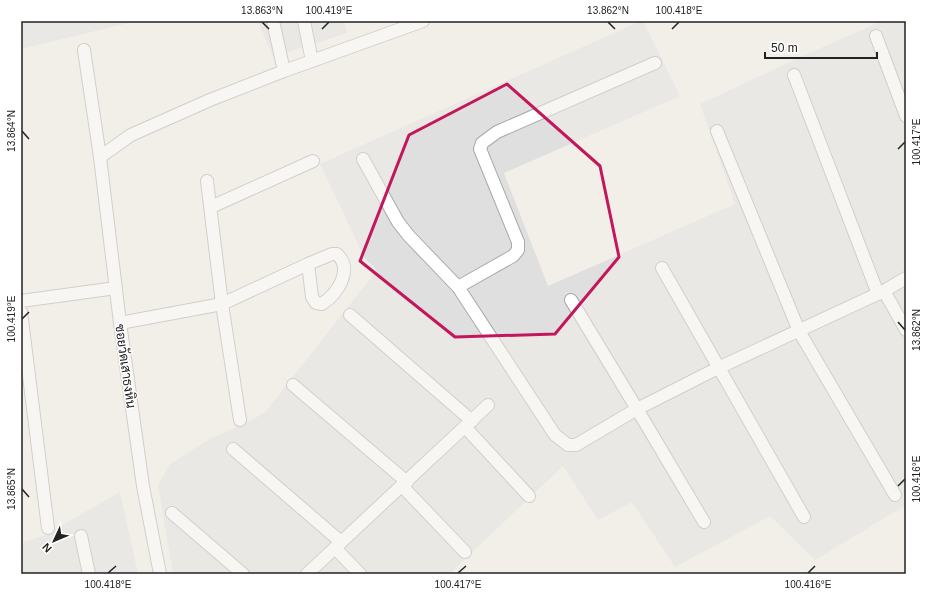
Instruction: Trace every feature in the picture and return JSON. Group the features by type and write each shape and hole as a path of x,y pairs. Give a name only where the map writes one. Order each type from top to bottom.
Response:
{"street":[{"path":"273,21 284,71"},
{"path":"304,21 312,61"},
{"path":"100,157 131,135 210,100 284,71 423,21"},
{"path":"876,36 906,116"},
{"name":"ซอยวัดเสาธงหิน","path":"84,50 100,157 120,323 143,486 160,574"},
{"path":"458,287 513,256 518,250 518,242 480,149 482,143 497,132 656,63"},
{"path":"794,75 881,292 906,330"},
{"path":"717,131 799,331 895,495"},
{"path":"363,159 398,222 409,236 458,287 555,435 568,445 576,445 637,409 718,368 881,292 906,278"},
{"path":"211,207 313,161"},
{"path":"207,181 222,304 240,420"},
{"path":"120,323 222,304 308,264"},
{"path":"662,268 804,517"},
{"path":"21,301 116,288"},
{"path":"571,300 704,522"},
{"path":"21,312 48,528"},
{"path":"350,315 468,424 529,496"},
{"path":"294,385 405,484 465,552"},
{"path":"307,574 488,405"},
{"path":"233,449 338,545 360,574"},
{"path":"172,513 242,574"},
{"path":"81,536 89,574"}],"highlighted area":[{"path":"507,84 600,166 619,257 555,334 455,337 360,261 409,135"}],"shaded area":[{"path":"21,21 137,21 21,49"},
{"path":"258,21 344,21 347,33 273,57"},
{"path":"643,21 680,96 504,173 548,286 735,204 700,104 882,21 906,21 906,505 815,560 770,516 675,567 632,502 598,520 563,466 449,574 173,574 158,485 170,464 208,440 254,419 266,411 377,270 365,259 320,164"},
{"path":"120,492 138,574 21,574 21,543 45,535"}]}
